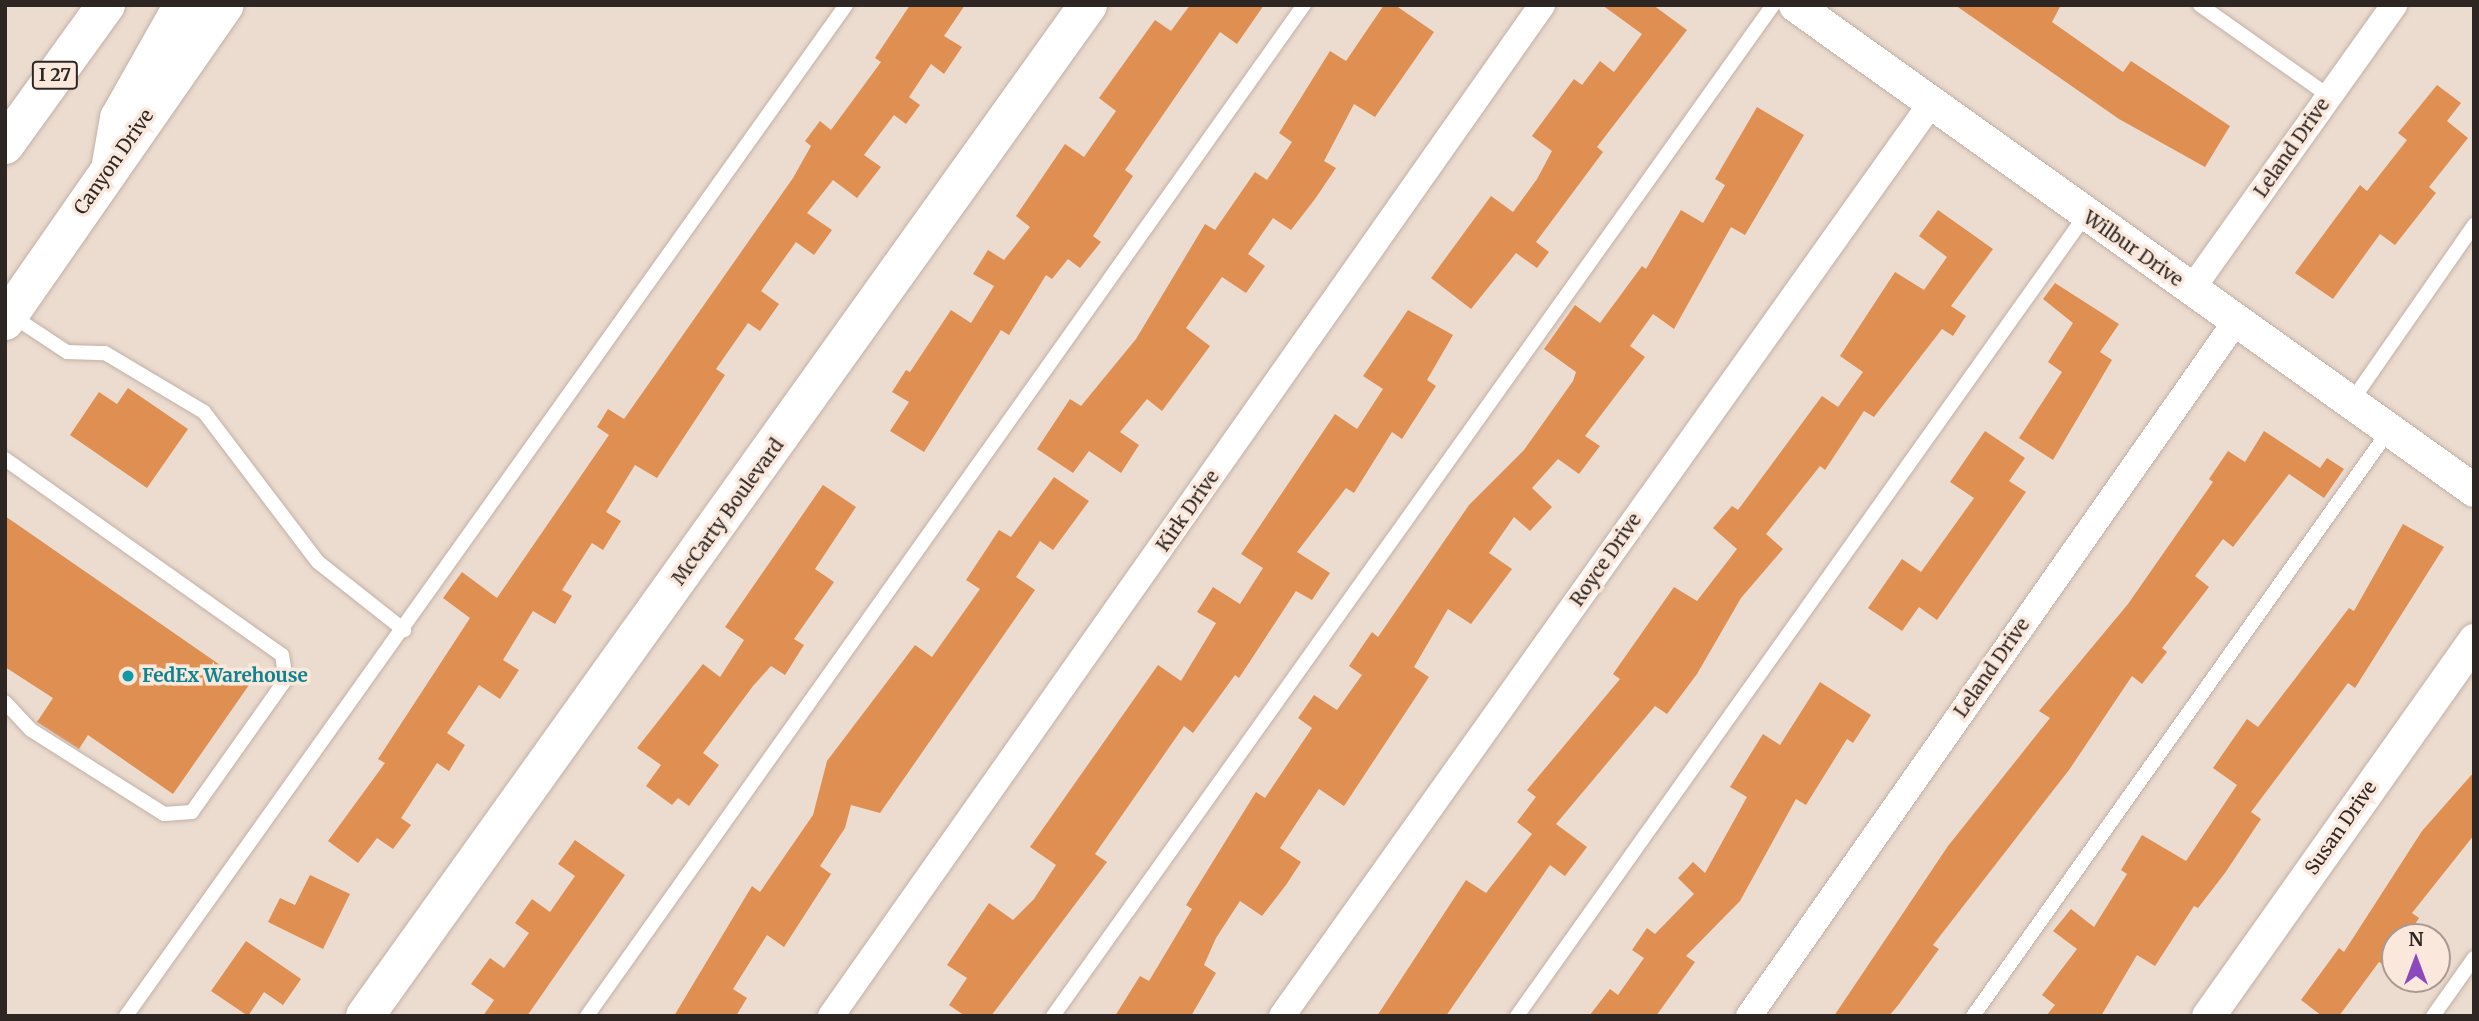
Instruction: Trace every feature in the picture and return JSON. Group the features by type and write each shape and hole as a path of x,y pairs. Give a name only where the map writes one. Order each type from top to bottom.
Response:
{"main road":[{"name":"I 27","path":"5,145 106,5"},
{"path":"111,164 119,118 183,5"},
{"name":"Canyon Drive","path":"8,318 111,164 225,5"},
{"name":"McCarty Boulevard","path":"365,1016 1088,5"}],"street":[{"name":"Kirk Drive","path":"831,1016 1542,5"},
{"name":"Wilbur Drive","path":"1795,5 2085,216 2474,490"},
{"name":"Leland Drive","path":"2191,290 2394,5"},
{"name":"Royce Drive","path":"1282,1016 1930,105"},
{"name":"Leland Drive","path":"1749,1016 2236,321"},
{"name":"Susan Drive","path":"2208,1016 2474,640"}],"lane":[{"path":"126,1016 404,630 846,5"},
{"path":"587,1016 1304,5"},
{"path":"1053,1016 1773,5"},
{"path":"2200,5 2329,96"},
{"path":"1517,1016 2085,216"},
{"path":"2351,402 2474,225"},
{"path":"8,318 67,352 105,352 204,412 318,562 404,630"},
{"path":"1973,1016 2390,429"},
{"path":"5,459 282,655 286,679 192,812 173,814 164,814 78,763 5,702"},
{"path":"2433,1016 2474,958"}],"building":[{"path":"910,5 965,5 944,36 962,47 944,74 931,64 909,97 920,105 906,124 894,115 864,155 881,167 857,198 833,180 807,213 832,230 814,255 796,242 761,291 779,304 760,331 748,323 716,369 725,375 657,478 635,465 606,512 621,521 603,550 592,543 562,590 572,596 555,624 533,611 503,660 519,670 500,699 479,685 447,733 465,745 449,771 437,763 401,818 411,825 393,849 377,838 358,863 328,841 385,763 378,759 470,618 443,598 462,572 497,598 609,435 597,427 608,409 624,419 793,178 811,146 805,141 820,121 831,130 881,62 875,58"},
{"path":"1190,5 1264,5 1237,44 1220,32 1125,170 1133,176 1093,236 1101,242 1080,268 1068,259 1052,279 1046,275 1009,335 1001,330 924,452 890,431 909,402 892,392 906,370 910,372 951,310 971,323 994,286 973,274 988,250 1004,260 1030,227 1016,216 1065,144 1084,157 1116,111 1099,98 1155,20 1171,31"},
{"path":"1384,5 1395,5 1434,32 1375,117 1354,104 1324,161 1336,168 1315,199 1291,230 1273,218 1248,254 1265,266 1246,293 1222,277 1186,328 1210,346 1162,411 1147,399 1120,432 1139,445 1121,473 1089,451 1073,473 1037,449 1070,399 1081,406 1136,339 1205,224 1215,230 1255,172 1267,180 1292,142 1279,133 1330,51 1346,61"},
{"path":"1602,5 1653,5 1687,30 1597,147 1603,152 1536,242 1549,252 1537,268 1516,253 1471,309 1431,278 1491,196 1513,212 1537,179 1552,151 1532,136 1574,79 1582,85 1600,61 1614,72 1642,34"},
{"path":"1955,5 2061,5 2052,22 2123,72 2131,61 2230,126 2205,167 2119,119"},
{"path":"2437,85 2461,103 2447,121 2468,138 2429,187 2436,193 2395,245 2380,234 2333,299 2295,273 2360,185 2367,191 2407,140 2398,133"},
{"path":"1757,107 1804,135 1745,235 1731,227 1674,329 1653,314 1630,346 1645,357 1585,436 1600,446 1579,474 1558,459 1532,488 1552,507 1530,531 1514,517 1489,553 1512,569 1471,624 1448,609 1414,667 1429,677 1344,806 1319,789 1280,848 1301,862 1286,885 1262,916 1240,901 1216,938 1204,965 1216,973 1191,1016 1115,1016 1140,976 1149,981 1192,909 1186,905 1256,792 1265,798 1312,728 1298,718 1314,695 1337,710 1362,675 1349,666 1372,632 1378,637 1469,505 1524,450 1573,381 1576,372 1544,349 1575,305 1600,323 1642,266 1646,269 1681,210 1703,223 1725,185 1715,179"},
{"path":"1938,210 1993,249 1951,306 1966,316 1953,336 1942,329 1874,417 1864,411 1825,470 1820,466 1766,534 1783,549 1741,598 1697,674 1667,714 1655,706 1556,824 1587,847 1565,876 1550,865 1446,1016 1377,1016 1466,880 1486,893 1532,834 1517,822 1536,797 1527,790 1620,679 1613,674 1674,587 1697,601 1737,549 1713,528 1732,506 1738,510 1822,396 1838,407 1863,372 1840,356 1895,272 1924,290 1947,257 1919,236"},
{"path":"2055,283 2119,324 2100,352 2112,360 2053,460 2019,438 2062,372 2048,362 2073,323 2043,299"},
{"path":"1408,310 1453,335 1427,380 1436,386 1402,439 1392,432 1354,493 1346,488 1297,552 1330,573 1312,600 1296,591 1239,678 1235,675 1193,733 1184,726 1095,854 1107,862 991,1016 965,1016 949,1005 967,978 947,965 989,903 1013,920 1034,899 1056,865 1030,847 1158,665 1181,681 1216,623 1197,612 1213,587 1240,604 1263,568 1241,554 1335,414 1357,429 1383,389 1363,376"},
{"path":"128,388 188,429 147,488 70,435 99,392 117,404"},
{"path":"1985,431 2025,458 2009,481 2026,492 1937,620 1919,607 1902,631 1868,608 1902,559 1921,572 1974,498 1950,482"},
{"path":"2264,431 2320,468 2327,458 2344,469 2324,498 2289,474 2233,547 2223,539 2195,576 2209,587 2162,648 2167,652 2142,684 2132,676 2069,770 1933,945 1939,949 1899,1004 1889,1016 1834,1016 1948,846 2050,718 2039,711 2128,604 2213,482 2209,479 2228,451 2245,462"},
{"path":"1054,477 1089,501 1053,550 1040,541 1016,577 1035,590 880,813 851,805 845,828 820,866 831,874 784,947 767,935 733,989 747,998 736,1016 674,1016 752,886 760,892 813,815 827,761 915,645 932,657 980,589 966,580 999,530 1011,537"},
{"path":"823,485 856,507 815,569 834,582 794,639 804,645 785,675 771,666 753,686 703,753 719,765 689,806 678,798 672,805 646,786 661,765 637,748 703,664 720,677 744,640 725,627"},
{"name":"FedEx Warehouse","path":"5,516 249,685 173,794 88,735 79,749 37,722 53,698 5,667"},
{"path":"2403,524 2444,547 2355,688 2348,683 2251,812 2261,819 2225,873 2198,908 2194,906 2155,966 2137,955 2101,1016 2046,1016 2055,1005 2042,995 2077,949 2053,931 2071,909 2094,927 2127,874 2121,870 2142,835 2186,861 2237,785 2213,768 2247,719 2258,727 2349,608 2354,611"},
{"path":"1820,682 1871,715 1853,743 1847,739 1806,805 1796,799 1740,901 1686,956 1695,962 1656,1016 1589,1016 1610,989 1618,995 1644,958 1632,950 1647,928 1655,934 1694,894 1678,878 1693,862 1705,873 1747,797 1730,787 1763,734 1780,745"},
{"path":"2474,772 2474,835 2412,913 2419,918 2416,923 2381,923 2381,963 2379,962 2339,1016 2322,1016 2301,1000 2339,948 2344,952 2422,831"},
{"path":"575,840 625,875 527,1016 483,1016 494,1000 471,984 490,958 504,968 529,933 515,923 532,899 550,912 575,876 558,864"},
{"path":"310,875 350,894 323,949 268,922 280,898 295,905"},
{"path":"246,941 301,979 283,1005 264,992 248,1016 211,991"}],"place":[{"name":"FedEx Warehouse","path":"128,676"}]}
